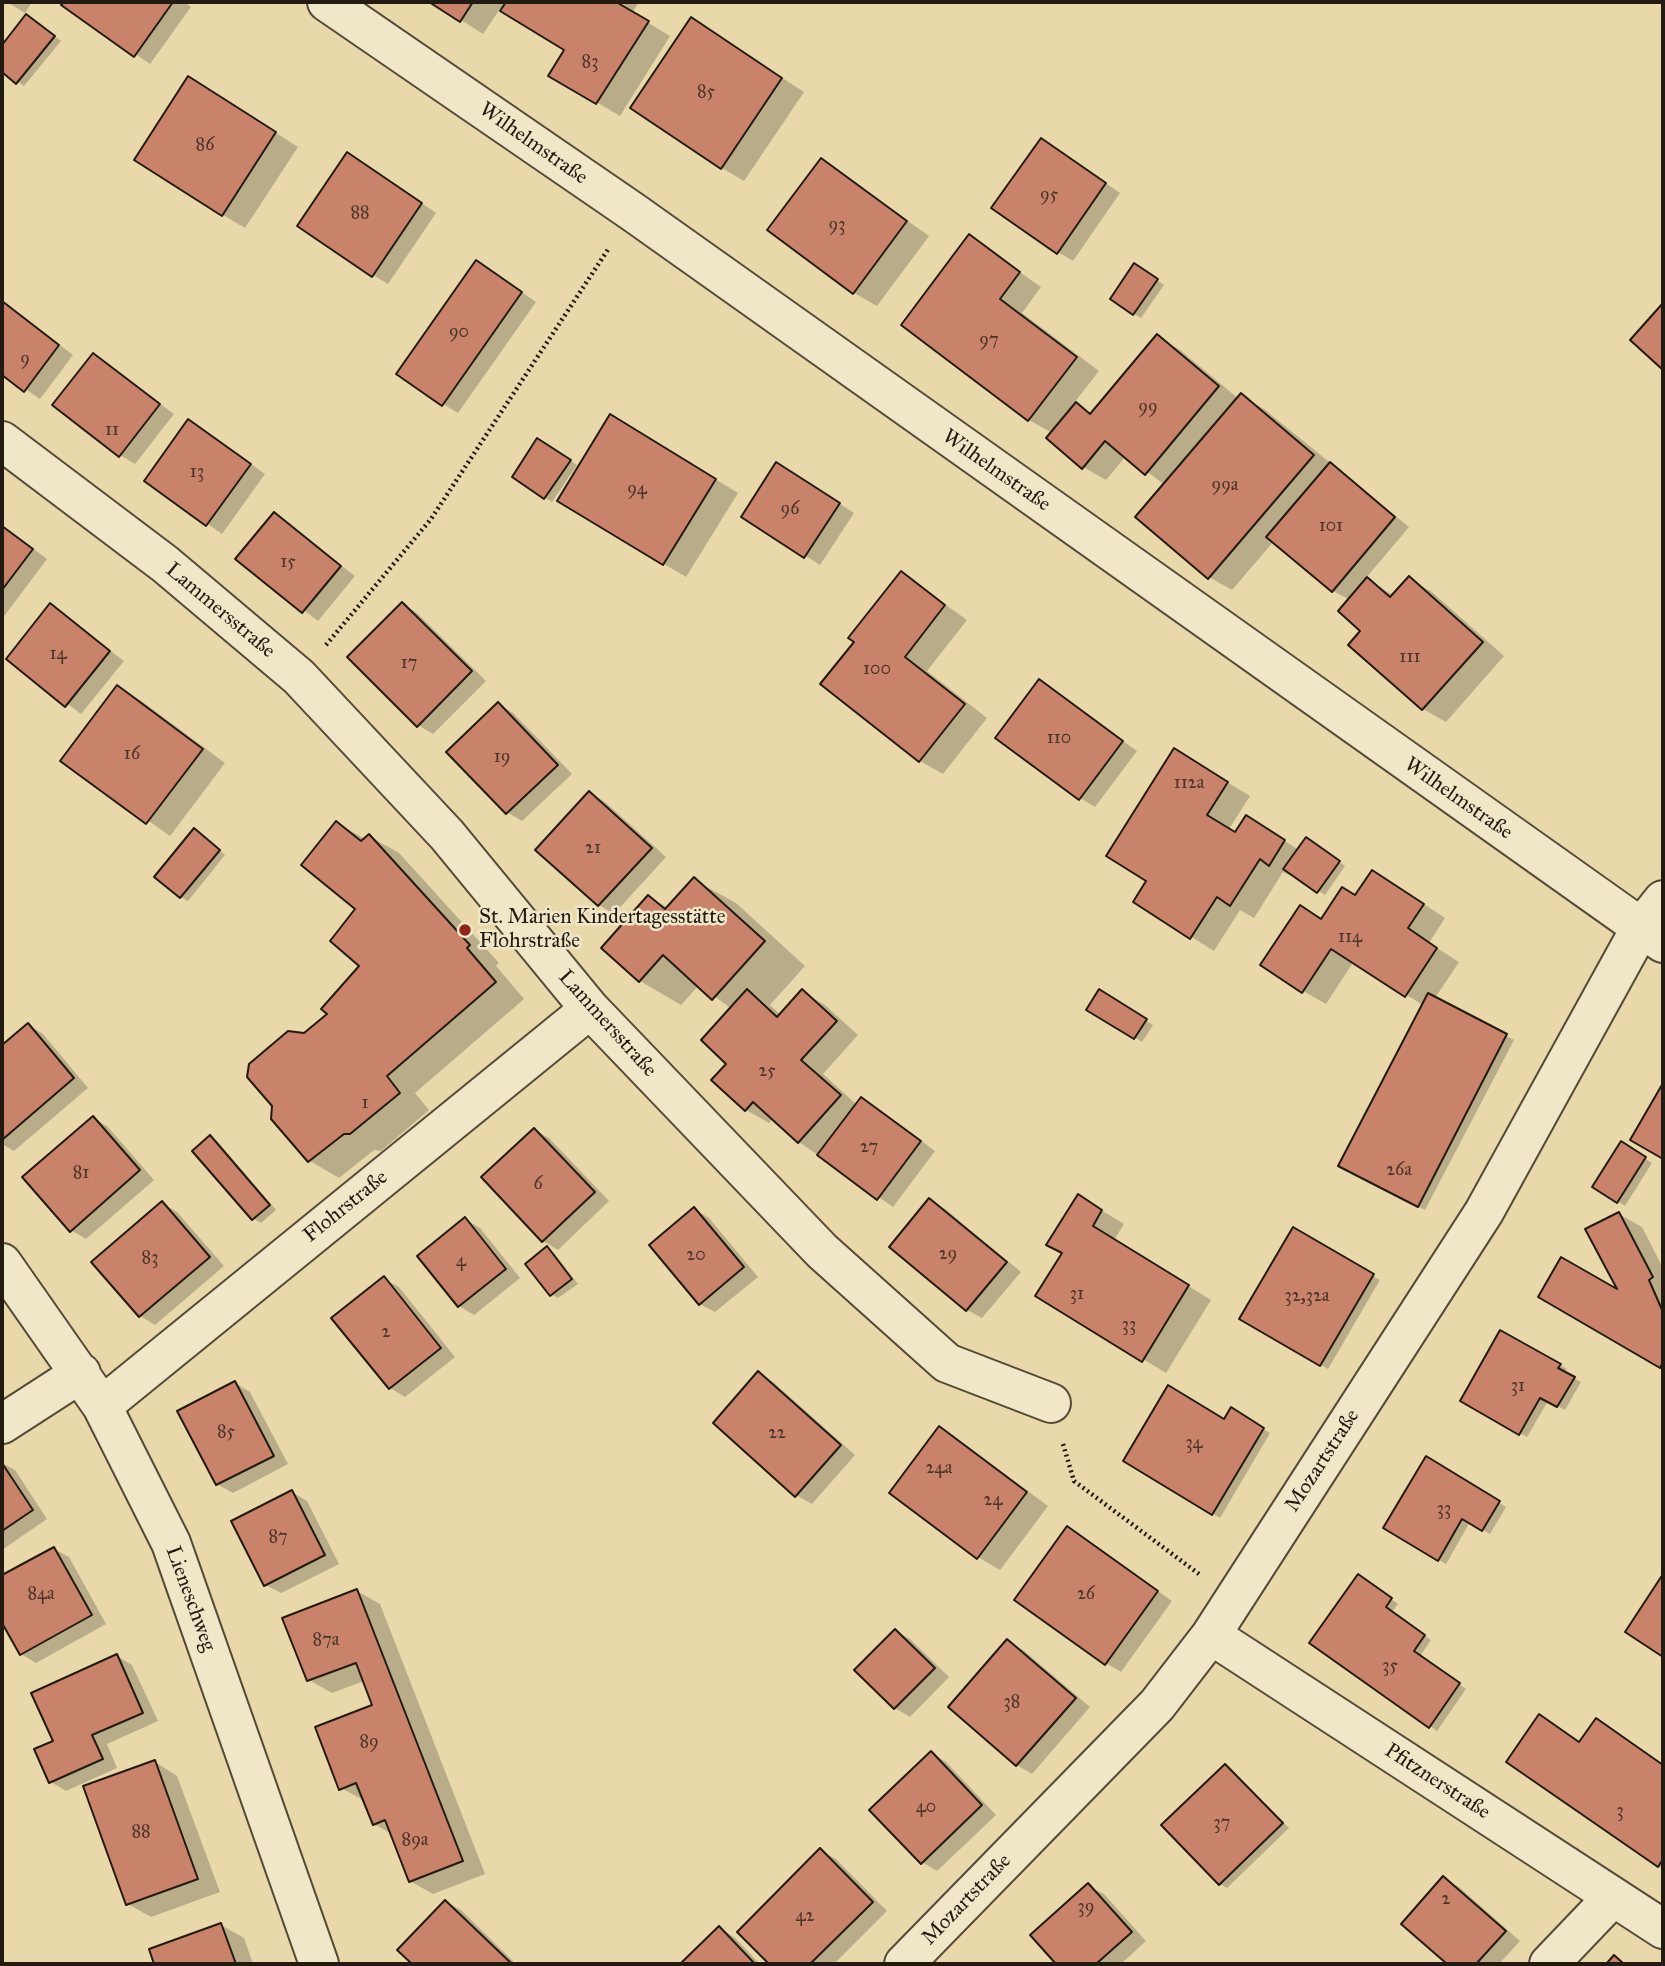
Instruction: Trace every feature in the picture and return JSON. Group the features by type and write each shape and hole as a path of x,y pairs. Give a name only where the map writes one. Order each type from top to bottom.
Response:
{"street":[{"name":"Wilhelmstraße","path":"327,2 1656,924"},
{"name":"Lammersstraße","path":"2,441 165,564 299,677 447,835 590,1009 822,1251 947,1363 1051,1403"},
{"name":"Mozartstraße","path":"904,1964 1157,1705 1210,1635 1484,1212 1656,924"},
{"name":"Flohrstraße","path":"102,1406 590,1009"},
{"name":"Lieneschweg","path":"2,1263 102,1406 171,1543 319,1964"},
{"path":"2,1424 81,1373"},
{"name":"Pfitznerstraße","path":"1210,1635 1663,1930"},
{"path":"1549,1964 1613,1897"}],"path":[{"path":"299,677 430,519 633,212"},
{"path":"1051,1403 1074,1481 1233,1600"}],"building":[{"path":"64,2 173,2 134,57 61,5"},
{"path":"429,2 473,2 460,22"},
{"path":"506,2 616,2 649,21 596,104 548,76 564,50 500,11"},
{"path":"26,14 55,36 16,84 2,72 2,45"},
{"path":"691,17 782,78 721,169 630,108"},
{"path":"188,76 276,132 222,216 134,160"},
{"path":"1041,138 1106,183 1057,254 991,208"},
{"path":"347,152 422,203 372,277 297,226"},
{"path":"821,158 907,221 853,294 767,230"},
{"path":"969,234 1020,272 1000,299 1077,357 1028,421 901,325"},
{"path":"476,260 522,292 442,406 396,374"},
{"path":"1134,263 1158,279 1133,315 1110,299"},
{"path":"2,301 59,345 24,392 2,375"},
{"path":"1663,303 1663,370 1630,340"},
{"path":"1157,334 1219,386 1145,475 1105,441 1082,469 1046,438 1076,402 1090,414"},
{"path":"93,353 160,404 119,457 52,405"},
{"path":"1241,393 1314,455 1208,579 1135,517"},
{"path":"610,414 716,479 663,565 557,501"},
{"path":"188,419 251,464 206,526 144,481"},
{"path":"537,438 571,460 544,499 512,477"},
{"path":"776,462 840,503 804,558 741,517"},
{"path":"1330,462 1395,517 1332,592 1266,537"},
{"path":"274,512 341,566 302,613 235,559"},
{"path":"2,526 33,549 2,590"},
{"path":"901,571 945,605 905,657 965,704 919,762 820,684 854,642 848,638"},
{"path":"1409,576 1483,642 1422,710 1348,645 1360,631 1338,611 1367,577 1390,597"},
{"path":"402,602 472,671 417,727 347,657"},
{"path":"50,603 110,651 65,707 6,659"},
{"path":"1039,679 1123,741 1079,800 995,738"},
{"path":"117,685 203,749 146,824 60,761"},
{"path":"498,702 558,765 506,814 446,752"},
{"path":"1174,748 1228,782 1207,815 1235,832 1246,815 1285,840 1269,866 1260,859 1230,906 1217,897 1190,939 1133,902 1146,881 1106,856"},
{"path":"589,791 652,848 598,906 535,850"},
{"path":"336,821 361,841 369,834 470,945 467,948 496,982 387,1076 400,1093 350,1134 344,1134 308,1162 271,1119 272,1106 247,1077 249,1064 288,1031 304,1033 327,1014 321,1009 359,966 330,941 355,909 301,865"},
{"path":"194,828 220,850 180,898 154,877"},
{"path":"1306,837 1340,861 1317,893 1283,869"},
{"path":"1372,870 1424,904 1408,928 1437,948 1405,997 1331,949 1302,993 1260,965 1300,905 1321,919 1342,887 1355,895"},
{"path":"694,877 765,941 712,1000 663,955 639,982 601,948 648,895 665,909"},
{"path":"747,989 777,1017 802,989 837,1021 801,1060 841,1095 798,1143 753,1102 745,1111 711,1080 726,1064 701,1040"},
{"path":"1099,989 1147,1019 1134,1039 1086,1010"},
{"path":"1428,993 1507,1034 1418,1207 1338,1166"},
{"path":"28,1023 74,1078 2,1140 2,1045"},
{"path":"1663,1083 1663,1159 1630,1140"},
{"path":"861,1097 921,1141 877,1200 817,1155"},
{"path":"93,1116 140,1170 70,1232 22,1177"},
{"path":"534,1128 595,1192 542,1242 481,1177"},
{"path":"210,1135 270,1205 252,1220 192,1151"},
{"path":"1621,1141 1646,1157 1617,1203 1592,1187"},
{"path":"1078,1194 1102,1210 1093,1226 1189,1285 1142,1362 1035,1296 1062,1253 1046,1245"},
{"path":"929,1198 1007,1262 966,1311 889,1247"},
{"path":"162,1201 210,1257 139,1317 91,1262"},
{"path":"694,1207 744,1267 699,1305 649,1245"},
{"path":"1619,1212 1653,1277 1649,1280 1663,1312 1663,1362 1660,1368 1538,1297 1561,1257 1617,1289 1585,1229"},
{"path":"465,1217 506,1269 458,1307 417,1256"},
{"path":"1293,1227 1374,1274 1320,1366 1239,1319"},
{"path":"547,1246 572,1279 550,1296 525,1264"},
{"path":"384,1276 441,1348 389,1389 331,1318"},
{"path":"1500,1330 1561,1364 1558,1368 1575,1377 1557,1407 1540,1398 1519,1435 1460,1401"},
{"path":"758,1371 841,1445 795,1497 713,1423"},
{"path":"235,1381 274,1456 216,1485 177,1411"},
{"path":"1168,1385 1224,1419 1231,1407 1264,1428 1212,1515 1123,1461"},
{"path":"939,1426 1027,1492 977,1559 889,1493"},
{"path":"1426,1456 1500,1501 1482,1531 1462,1519 1438,1561 1383,1528"},
{"path":"2,1463 33,1510 2,1531"},
{"path":"292,1490 325,1555 264,1586 231,1521"},
{"path":"1067,1526 1158,1591 1105,1665 1014,1600"},
{"path":"54,1547 92,1615 20,1655 2,1623 2,1575"},
{"path":"1358,1574 1392,1598 1386,1607 1425,1635 1414,1651 1460,1683 1429,1728 1309,1643"},
{"path":"1663,1574 1663,1657 1625,1632"},
{"path":"357,1589 463,1861 409,1882 385,1820 373,1825 356,1783 339,1790 315,1727 372,1705 356,1663 307,1681 282,1618"},
{"path":"895,1629 935,1668 894,1709 854,1670"},
{"path":"1007,1639 1076,1698 1016,1766 948,1707"},
{"path":"117,1654 143,1713 92,1735 103,1759 49,1783 34,1749 53,1741 31,1693"},
{"path":"1539,1714 1579,1742 1596,1718 1663,1765 1663,1859 1658,1867 1506,1762"},
{"path":"931,1751 982,1805 921,1864 869,1810"},
{"path":"155,1760 198,1879 126,1905 83,1786"},
{"path":"1225,1764 1283,1823 1219,1885 1161,1825"},
{"path":"820,1848 873,1902 810,1964 769,1964 737,1932"},
{"path":"1443,1876 1506,1931 1476,1964 1447,1964 1401,1924"},
{"path":"1088,1883 1132,1932 1096,1964 1056,1964 1030,1935"},
{"path":"445,1900 512,1964 412,1964 397,1950"},
{"path":"221,1923 236,1964 154,1964 149,1949"},
{"path":"719,1926 755,1964 680,1964"},
{"path":"1614,1955 1624,1964 1606,1964"}],"place":[{"name":"St. Marien Kindertagesstätte Flohrstraße","path":"465,930"}]}
